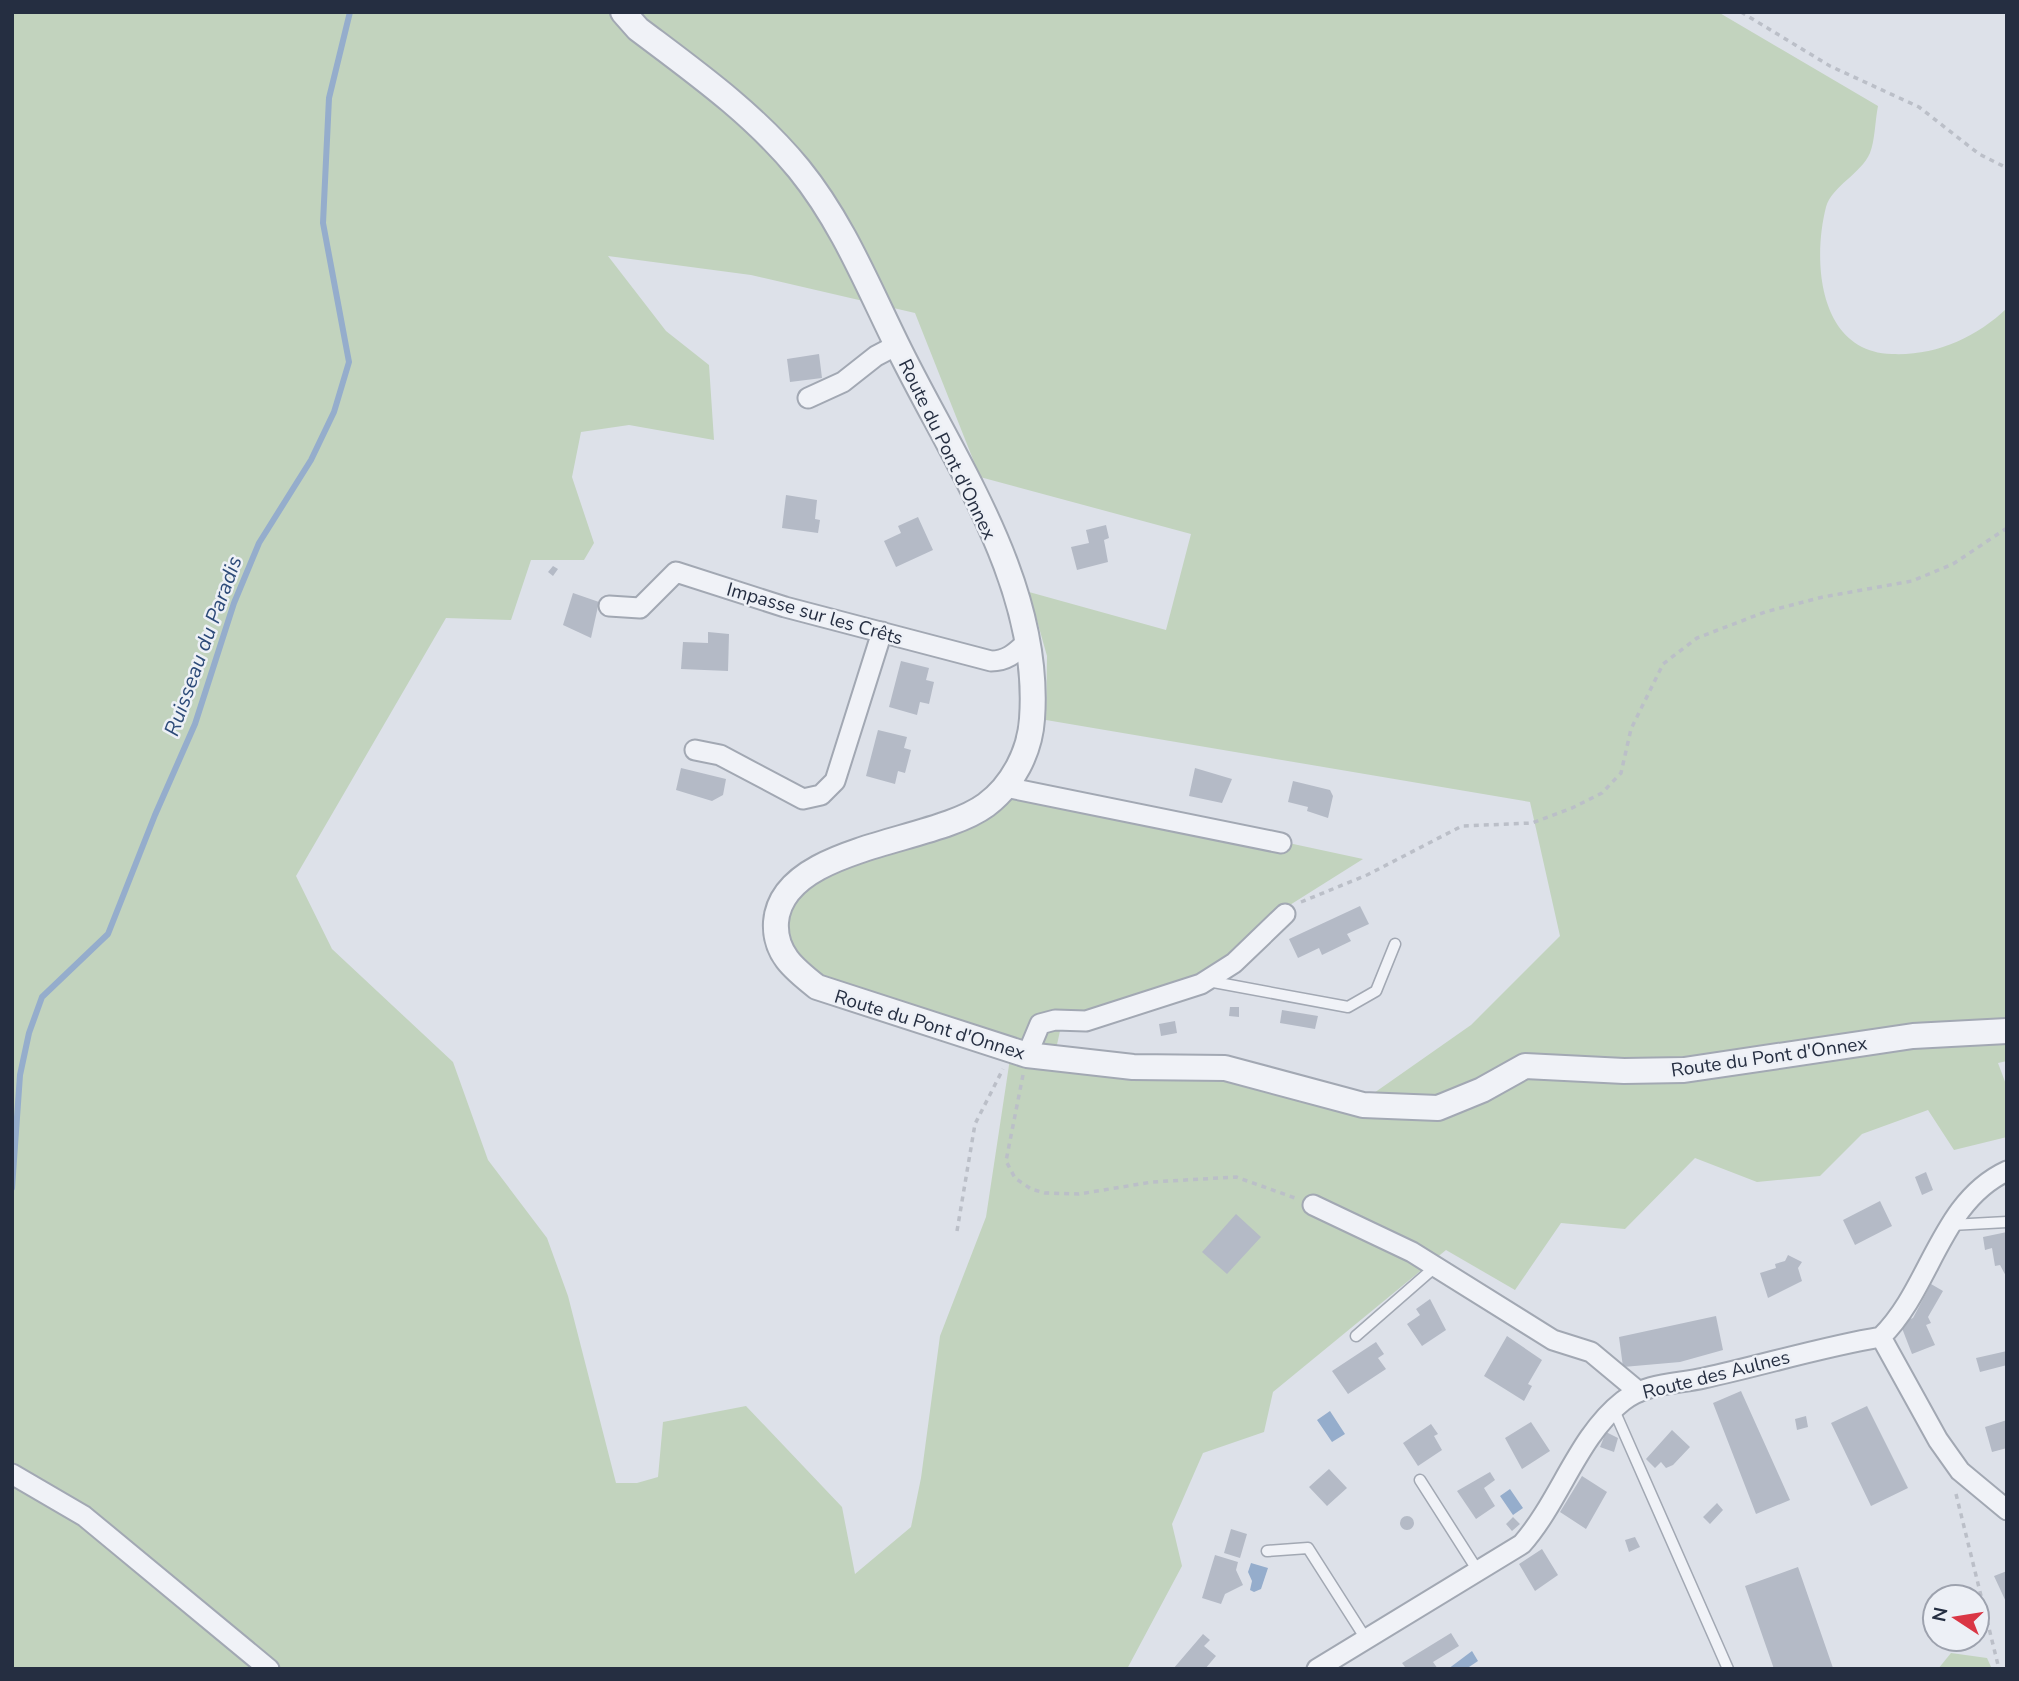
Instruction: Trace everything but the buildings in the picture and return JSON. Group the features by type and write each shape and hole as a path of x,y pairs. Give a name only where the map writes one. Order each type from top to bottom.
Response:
{"street":[{"name":"Route du Pont d'Onnex","path":"623,12 638,29 728,97 760,125 799,170 843,235 981,510 1009,576 1028,641 1032,721 1024,757 1005,787 985,806 951,822 816,866 797,881 784,898 777,916 776,933 782,954 795,970 817,987 1019,1053 1133,1067 1225,1068 1363,1105 1438,1108 1482,1090 1525,1066 1624,1071 1684,1070 1913,1036 2007,1031"},
{"path":"808,397 843,382 876,356 897,345"},
{"name":"Impasse sur les Crêts","path":"610,606 640,608 676,572 785,607 991,661 1002,661 1011,657 1028,641"},
{"path":"695,750 720,755 803,799 821,795 835,781 883,632"},
{"path":"1005,787 1281,843"},
{"path":"1019,1053 1040,1024 1055,1020 1086,1021 1207,981 1234,963 1285,914"},
{"path":"2007,1171 1990,1179 1973,1193 1951,1225 1906,1306 1881,1337 1951,1459 1960,1471 2007,1510"},
{"path":"1312,1205 1412,1252 1553,1340 1591,1352 1639,1392"},
{"name":"Route des Aulnes","path":"1317,1669 1522,1544 1540,1524 1590,1439 1614,1410 1639,1392 1826,1346 1881,1337"},
{"path":"12,1474 84,1516 269,1669"}],"lane":[{"path":"1207,981 1348,1007 1376,991 1395,944"},
{"path":"1951,1225 2007,1222"},
{"path":"1356,1336 1435,1267"},
{"path":"1614,1410 1728,1669"},
{"path":"1420,1480 1478,1571"},
{"path":"1267,1551 1308,1548 1366,1639"}],"path":[{"path":"1741,12 1830,65 1919,107 1979,154 2007,168"},
{"path":"1285,914 1299,903 1367,875 1462,826 1532,822 1572,808 1602,793 1621,773 1632,729 1663,664 1696,638 1765,612 1822,597 1912,581 1953,564 2007,528"},
{"path":"1019,1053 1006,1161 1016,1178 1031,1189 1079,1194 1196,1177 1236,1177 1312,1205"},
{"path":"957,1231 975,1124 1019,1053"},
{"path":"1951,1459 1952,1481 1999,1669"}],"green space":[{"path":"12,12 1718,12 1878,106 1870,153 1834,193 1826,207 1820,253 1821,277 1826,300 1835,321 1849,338 1868,349 1908,354 1954,343 1982,328 2007,308 2007,1061 1998,1063 2007,1087 2007,1137 1954,1150 1928,1110 1862,1134 1820,1176 1757,1182 1695,1158 1625,1229 1561,1223 1515,1290 1446,1250 1273,1392 1264,1432 1203,1453 1172,1524 1182,1566 1127,1669 12,1669","holes":["608,256 751,275 915,313 980,477 1191,534 1166,630 1029,592 1047,656 1046,720 1530,802 1560,936 1471,1025 1374,1093 1315,1090 1054,1058 1060,1031 1218,971 1266,920 1363,859 1031,788 797,881 782,954 837,996 1011,1052 986,1217 940,1336 921,1478 911,1527 855,1574 842,1507 746,1406 663,1422 658,1477 637,1483 616,1483 568,1296 547,1238 488,1160 453,1062 332,949 296,876 446,618 511,620 531,560 584,560 594,543 572,477 581,432 629,425 714,440 709,365 666,331"]},
{"path":"1951,1653 1987,1658 1992,1669 1938,1669"}],"water":[{"path":"1330,1411 1345,1434 1332,1442 1317,1420"},
{"path":"1510,1489 1523,1508 1513,1515 1500,1496"},
{"path":"1251,1563 1268,1568 1261,1589 1254,1592 1250,1590 1252,1581 1248,1572"},
{"path":"1472,1651 1478,1661 1466,1669 1448,1669"}],"waterway":[{"name":"Ruisseau du Paradis","path":"12,1188 20,1075 29,1033 42,997 108,934 155,815 195,724 234,603 259,543 311,460 334,412 349,362 323,223 329,98 350,12"}]}
